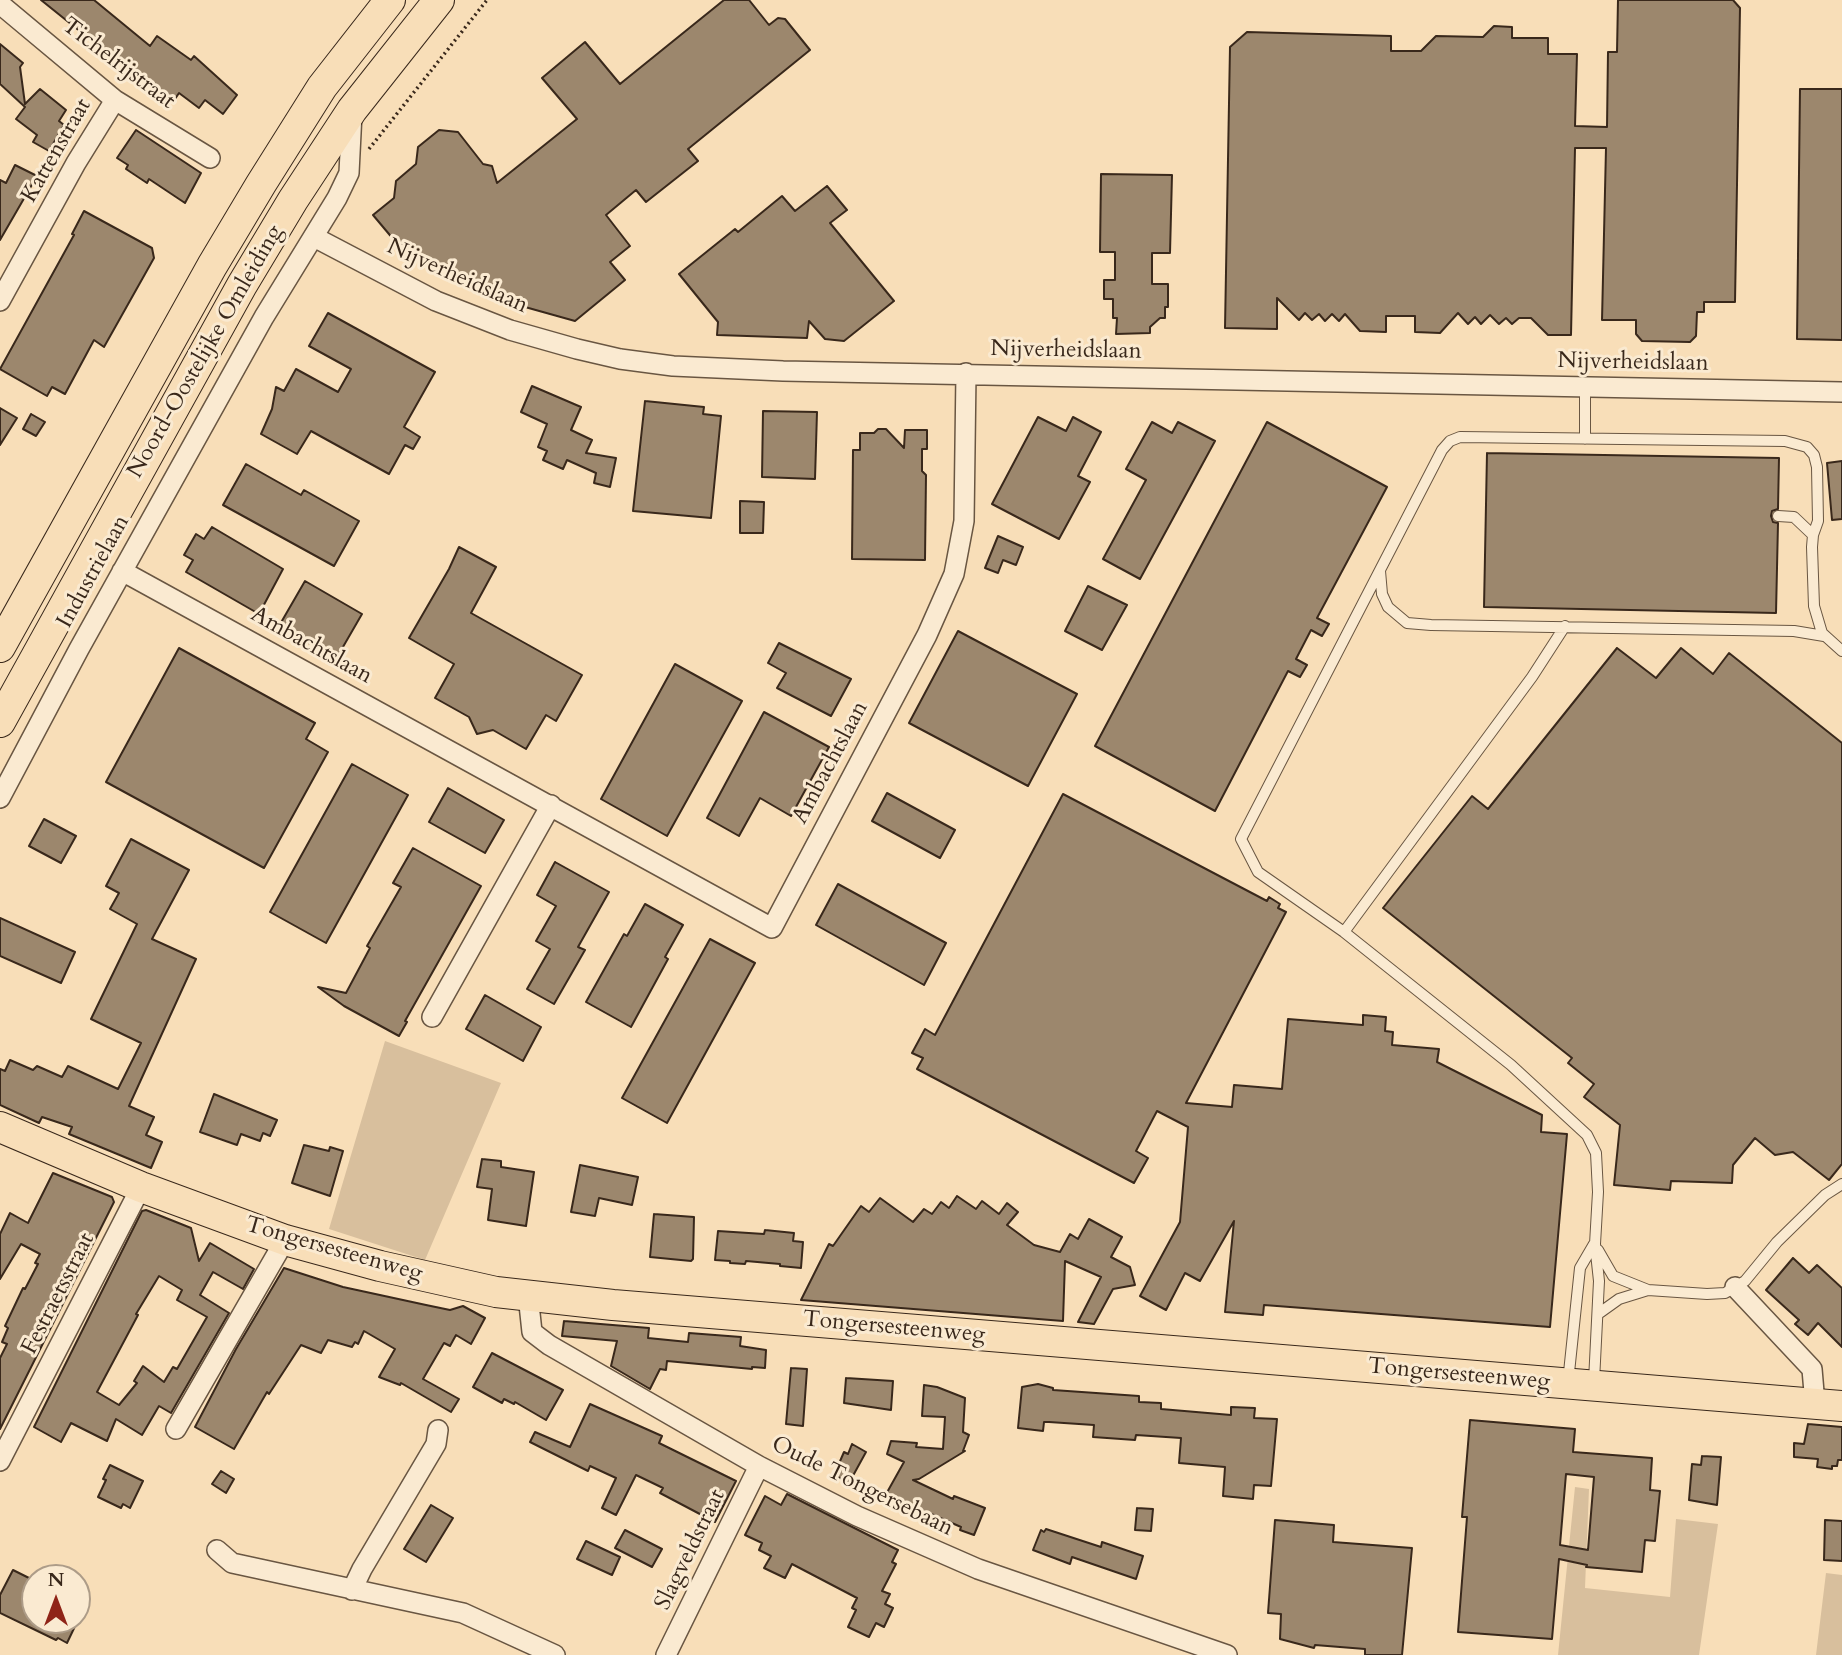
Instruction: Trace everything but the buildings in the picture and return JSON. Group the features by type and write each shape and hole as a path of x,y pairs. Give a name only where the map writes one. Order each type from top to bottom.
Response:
{"main road":[{"name":"Noord-Oostelijke Omleiding","path":"0,647 205,278 268,173 321,88 390,0"},
{"name":"Noord-Oostelijke Omleiding","path":"0,722 293,200 352,110 439,0"},
{"name":"Tongersesteenweg","path":"0,1127 141,1187 285,1240 414,1274 496,1292 613,1305 1828,1405"}],"street":[{"name":"Tichelrijstraat","path":"0,4 116,100 210,159"},
{"name":"Kattenstraat","path":"0,302 76,163 116,100"},
{"name":"Industrielaan","path":"0,798 122,571 264,317 314,237 349,173 352,110"},
{"name":"Nijverheidslaan","path":"314,237 468,315 510,330 610,356 673,366 783,371 1842,392"},
{"name":"Ambachtslaan","path":"122,571 772,928 927,635 954,574 964,521 966,373"},
{"path":"432,1017 551,806"},
{"name":"Festraetsstraat","path":"0,1461 141,1187"},
{"path":"176,1429 285,1240"},
{"name":"Tongersesteenweg","path":"1735,1287 1812,1369 1828,1405"},
{"name":"Oude Tongersebaan","path":"528,1295 532,1332 540,1339 759,1466 857,1516 978,1569 1227,1655"},
{"path":"352,1590 436,1444 438,1430"},
{"name":"Slagveldstraat","path":"666,1655 759,1466"},
{"path":"217,1550 232,1563 463,1614 555,1655"}],"lane":[{"path":"1585,386 1585,439"},
{"path":"1581,1385 1598,1314 1599,1281 1595,1244 1598,1192 1596,1153 1587,1135 1511,1065 1344,932 1258,872 1241,839 1442,450 1450,441 1466,437 1785,441 1801,444 1814,455 1817,467 1818,521 1813,535 1813,601 1824,636"},
{"path":"1778,516 1794,517 1813,535"},
{"path":"1380,570 1382,594 1388,607 1407,623 1794,631 1824,636 1842,651"},
{"path":"1344,932 1532,677 1565,626"},
{"path":"1595,1244 1613,1276 1648,1290 1726,1293 1745,1281 1777,1242 1825,1195 1842,1184"},
{"path":"1581,1385 1580,1268 1595,1244"},
{"path":"1598,1314 1619,1299 1648,1290"}],"path":[{"path":"349,173 487,0"}],"shaded area":[{"path":"385,1041 501,1083 425,1260 329,1229"},
{"path":"1575,1487 1589,1489 1585,1588 1670,1597 1676,1519 1718,1524 1699,1655 1558,1655"},
{"path":"1826,1573 1842,1575 1842,1655 1816,1655"}]}
